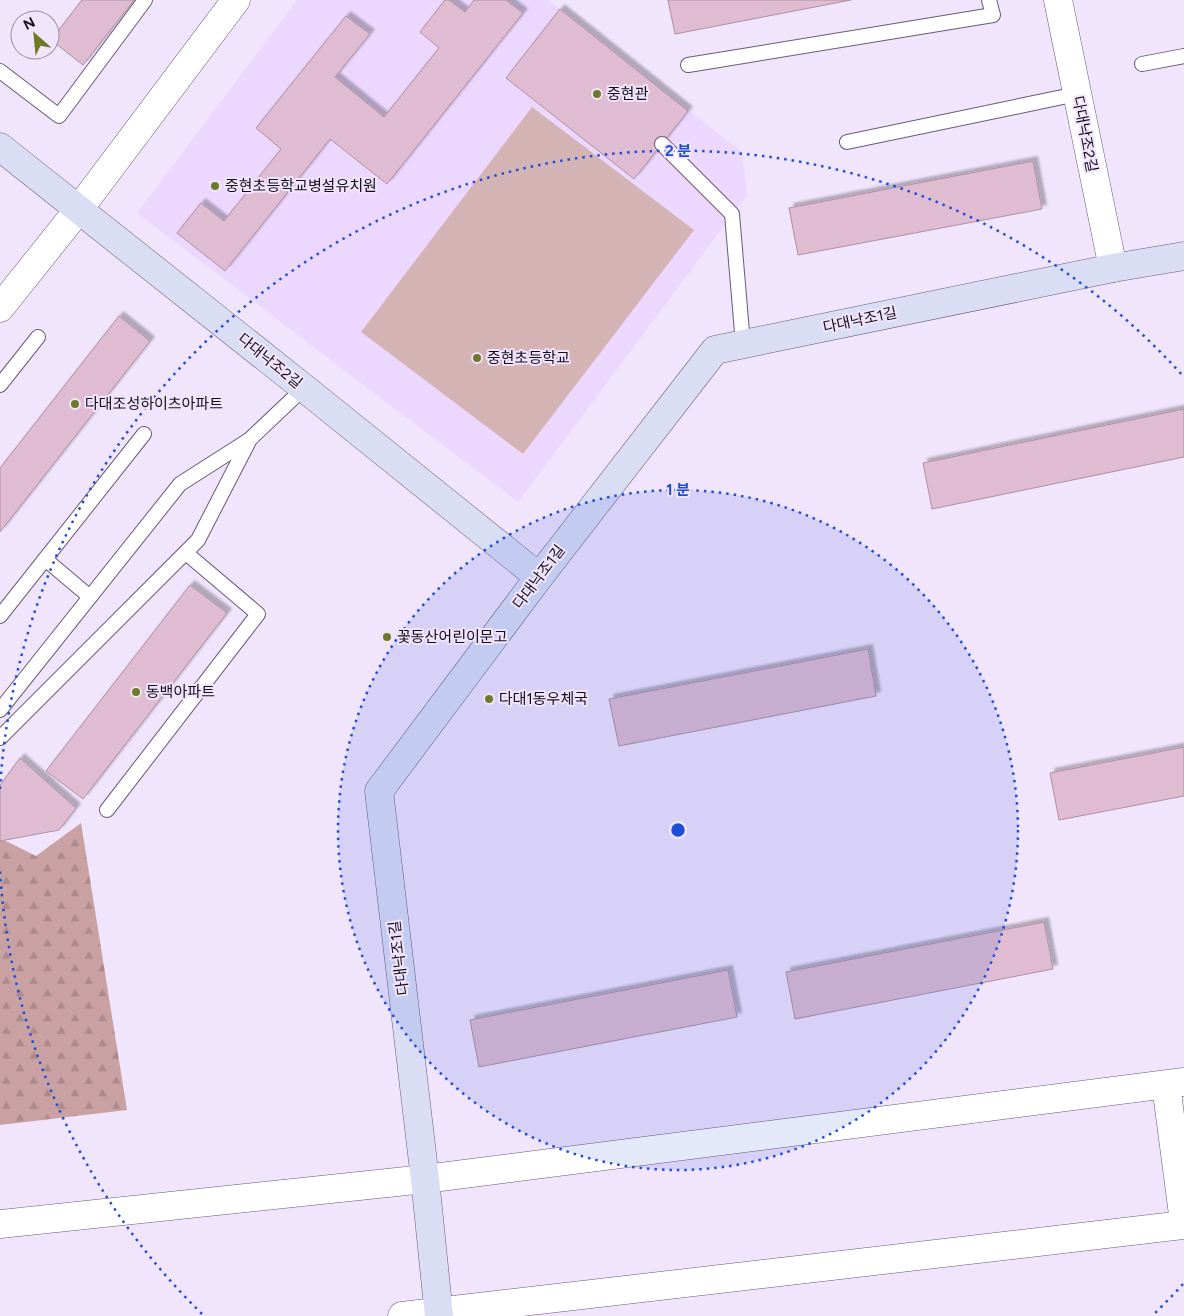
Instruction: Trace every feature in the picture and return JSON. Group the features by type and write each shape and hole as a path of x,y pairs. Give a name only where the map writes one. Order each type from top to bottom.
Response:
{"street":[{"path":"0,308 79,209 236,0"},
{"name":"다대낙조2길","path":"1058,0 1112,268"},
{"name":"다대낙조2길","path":"0,147 539,577"},
{"name":"다대낙조1길","path":"439,1314 379,791 539,577 715,350 1112,268 1184,256"},
{"path":"0,1224 425,1179 1175,1084 1184,1224 439,1314 402,1316"}],"lane":[{"path":"0,71 59,116 145,0"},
{"path":"688,65 993,15 989,0"},
{"path":"1142,64 1184,56"},
{"path":"847,142 1077,94"},
{"path":"662,144 732,214 743,344"},
{"path":"0,385 38,337"},
{"path":"0,710 180,484 249,440 304,388"},
{"path":"0,616 144,434"},
{"path":"0,738 198,540 249,440"},
{"path":"107,810 258,614 186,554"},
{"path":"45,559 90,597"}],"shaded area":[{"name":"중현초등학교","path":"297,0 548,0 742,152 747,195 518,502 137,213"},
{"path":"532,107 694,230 523,454 361,332"}],"green space":[{"path":"81,823 127,1110 0,1125 0,838 36,856"}],"building":[{"path":"82,0 134,0 83,65 60,47 60,28"},
{"path":"445,0 449,0 465,12 474,0 506,0 523,13 387,184 330,139 225,271 177,233 201,203 224,221 281,149 256,128 346,16 370,34 335,77 384,117 439,48 420,32"},
{"path":"668,0 851,0 675,34"},
{"name":"중현관","path":"560,9 688,111 634,179 506,78"},
{"path":"1033,161 1042,209 798,255 789,208"},
{"name":"다대조성하이츠아파트","path":"119,316 150,341 0,532 0,468"},
{"path":"1184,409 1184,457 932,509 923,463"},
{"name":"동백아파트","path":"190,585 227,613 83,799 46,771"},
{"path":"868,649 876,696 619,746 609,699"},
{"path":"1184,747 1184,796 1059,820 1050,773"},
{"path":"20,758 76,808 59,830 0,841 0,785"},
{"path":"1044,922 1053,969 795,1019 786,972"},
{"path":"728,970 737,1017 479,1067 470,1020"}],"place":[{"name":"중현관","path":"597,94"},
{"name":"중현초등학교병설유치원","path":"215,186"},
{"name":"중현초등학교","path":"477,358"},
{"name":"다대조성하이츠아파트","path":"75,404"},
{"name":"꽃동산어린이문고","path":"387,637"},
{"name":"동백아파트","path":"136,692"},
{"name":"다대1동우체국","path":"489,699"}]}
